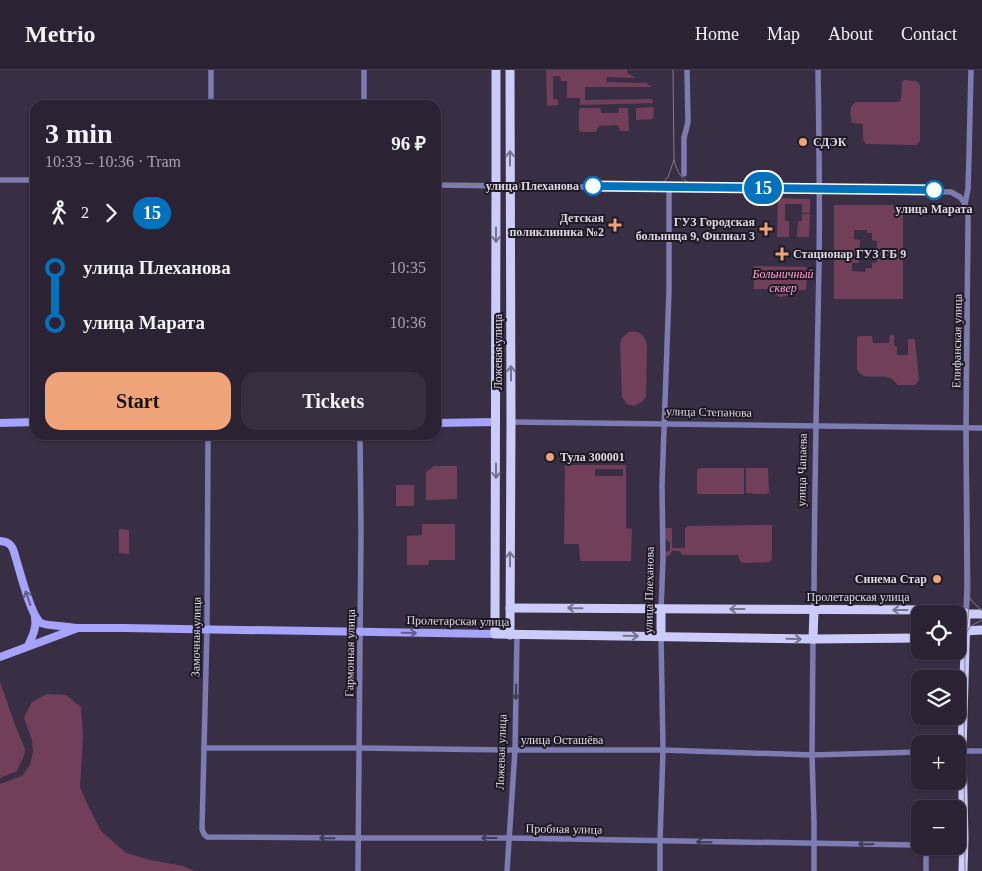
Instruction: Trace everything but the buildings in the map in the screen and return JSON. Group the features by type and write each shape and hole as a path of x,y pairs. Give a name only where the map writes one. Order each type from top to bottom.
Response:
{"main road":[{"name":"Ложевая улица","path":"495,634 496,70"},
{"name":"Ложевая улица","path":"510,70 510,608 517,635"},
{"path":"496,285 511,285"},
{"name":"улица Степанова","path":"496,422 511,422"},
{"name":"Пролетарская улица","path":"510,608 911,610"},
{"path":"517,635 520,632 515,618 517,614 526,608"},
{"name":"улица Плеханова","path":"661,609 661,636"},
{"name":"улица Чапаева","path":"813,639 814,610"},
{"name":"Пролетарская улица","path":"966,613 982,614"},
{"path":"966,632 982,630"},
{"name":"Пролетарская улица","path":"495,634 813,639 911,638"},
{"path":"960,735 961,660"},
{"path":"962,855 963,871"}],"street":[{"path":"211,70 211,100"},
{"path":"364,70 364,100"},
{"path":"684,174 684,138 688,122 687,70"},
{"name":"улица Чапаева","path":"814,610 815,426 818,362 820,190 818,70"},
{"name":"Епифанская улица","path":"966,613 968,213 965,204 968,188 971,70"},
{"path":"0,180 30,180"},
{"path":"441,185 951,192 960,197 965,204"},
{"name":"улица Плеханова","path":"661,609 664,424 669,291 669,188"},
{"path":"0,422 30,422"},
{"name":"улица Степанова","path":"441,423 496,422"},
{"name":"улица Степанова","path":"511,422 982,428"},
{"name":"Замочная улица","path":"207,837 202,829 207,629 208,440"},
{"name":"Гармонная улица","path":"358,871 360,440"},
{"path":"0,541 11,544 14,549 28,597 39,622 78,628"},
{"path":"28,646 36,626 35,616"},
{"name":"Пролетарская улица","path":"0,656 78,628 495,634"},
{"name":"Ложевая улица","path":"507,871 515,750 517,635"},
{"name":"улица Плеханова","path":"660,871 663,750 661,636"},
{"name":"улица Чапаева","path":"813,639 814,871"},
{"name":"улица Осташёва","path":"204,748 663,750 812,755 911,752"},
{"path":"966,751 982,751"},
{"name":"Пробная улица","path":"207,837 510,838 911,845"},
{"path":"926,855 926,871"}],"green space":[{"path":"546,70 627,70 627,73 636,78 607,77 606,82 646,83 652,87 585,87 585,100 652,99 653,103 580,105 580,98 567,98 567,81 561,81 560,76 554,76 553,99 558,100 558,105 547,106"},
{"path":"904,80 916,81 920,85 920,141 916,145 866,144 863,140 863,125 852,123 852,106 856,102 899,102 901,99 902,82"},
{"path":"653,107 653,119 636,120 636,108"},
{"path":"580,108 600,108 601,113 618,113 619,108 628,108 629,131 620,131 618,125 599,126 596,132 581,132 579,130"},
{"path":"778,198 810,199 810,213 802,213 802,204 785,204 785,221 789,221 789,237 777,237"},
{"path":"834,205 903,205 903,299 834,299","holes":["854,230 867,230 867,233 872,233 872,240 877,241 877,262 872,263 872,268 866,268 865,272 852,271 852,263 859,263 860,240 854,239"]},
{"path":"802,214 810,214 809,237 797,237 798,221 802,221"},
{"name":"Больничный сквер","path":"754,266 807,267 806,290 796,290 787,296 781,297 770,289 754,289"},
{"path":"629,332 641,334 647,346 646,396 643,401 634,406 627,404 622,397 620,344 622,338"},
{"path":"890,335 894,335 897,355 908,355 908,339 915,340 919,380 915,385 898,385 887,377 863,375 857,369 857,338 859,336 872,336 873,343 889,343"},
{"path":"565,465 626,465 626,528 632,529 631,561 581,561 579,544 564,544","holes":["595,469 623,469 623,476 595,476"]},
{"path":"434,466 457,466 457,499 426,500 426,472"},
{"path":"700,468 744,468 744,494 698,494 697,470"},
{"path":"746,468 768,468 769,493 746,493"},
{"path":"396,485 414,485 414,506 396,506"},
{"path":"422,524 455,524 455,560 429,560 428,565 407,565 407,536 422,535"},
{"path":"772,525 772,559 769,562 743,563 738,555 683,555 679,551 672,551 669,556 665,556 665,553 670,550 670,543 665,539 665,528 672,528 672,548 685,548 685,528 688,526"},
{"path":"119,529 129,530 129,554 119,553"},
{"path":"0,682 25,749 17,771 0,778"},
{"path":"47,694 66,695 81,707 83,736 80,787 101,831 126,853 183,866 194,871 0,871 0,784 22,776 30,765 33,752 32,740 24,718 32,702"}],"tram line":[{"path":"657,187 668,177 674,160 673,70"},
{"path":"674,160 681,176 694,186"},
{"path":"0,181 30,181"},
{"path":"441,184 949,190 962,198 967,206 970,221 968,428 970,591 965,654 965,871"},
{"name":"15","path":"593,186 934,190"},
{"path":"968,595 982,611"},
{"path":"966,633 971,626 982,620"}],"place":[{"name":"СДЭК","path":"803,142"},
{"name":"улица Плеханова","path":"593,186"},
{"name":"улица Марата","path":"934,190"},
{"name":"Детская поликлиника №2","path":"615,225"},
{"name":"ГУЗ Городская больница 9, Филиал 3","path":"766,229"},
{"name":"Стационар ГУЗ ГБ 9","path":"782,254"},
{"name":"Тула 300001","path":"550,457"},
{"name":"Синема Стар","path":"937,579"}]}
